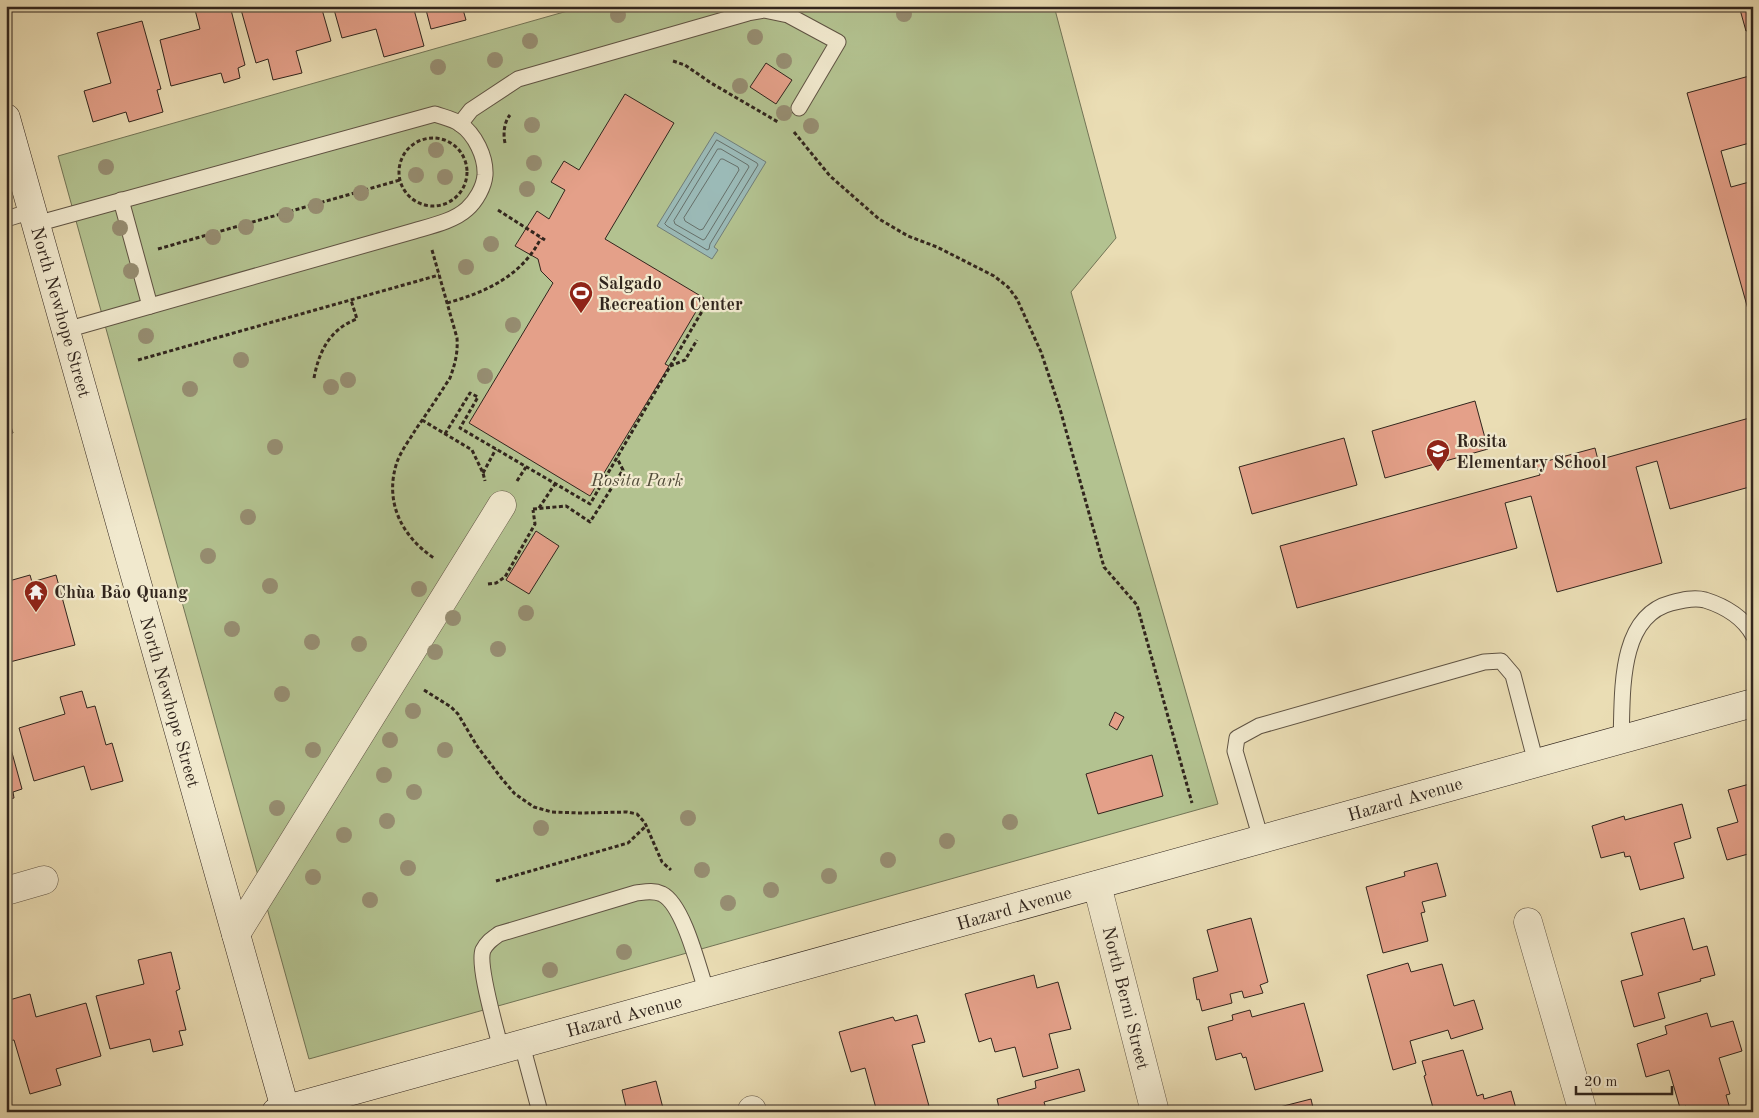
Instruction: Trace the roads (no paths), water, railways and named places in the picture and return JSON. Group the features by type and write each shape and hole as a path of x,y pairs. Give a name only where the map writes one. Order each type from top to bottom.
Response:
{"street":[{"name":"North Newhope Street","path":"6,118 236,934 282,1111"},
{"path":"236,934 509,495"},
{"name":"Hazard Avenue","path":"282,1111 1753,703"},
{"path":"6,891 44,880"},
{"name":"North Berni Street","path":"1097,885 1155,1112"},
{"path":"1528,922 1583,1112"}],"lane":[{"path":"460,124 471,110 518,79 764,10 788,15 838,42 799,108"},
{"path":"6,219 34,218 121,200 435,114 460,124 474,138 482,159 485,175 477,197 466,210 449,219 66,330"},
{"path":"121,200 150,306"},
{"path":"1620,740 1625,670 1630,645 1644,619 1662,605 1684,599 1699,598 1718,604 1736,615 1753,636"},
{"path":"1261,839 1235,751 1238,738 1259,726 1484,662 1502,661 1512,675 1536,763"},
{"path":"540,1112 511,1047 484,974 482,952 488,941 500,934 636,893 653,891 664,895 676,906 682,918 707,993"}],"water":[{"path":"715,132 766,162 714,247 718,250 712,259 657,226"}],"place":[{"name":"Salgado Recreation Center","path":"581,314"},
{"name":"Rosita Elementary School","path":"1438,472"},
{"name":"Chùa Bảo Quang","path":"36,613"}],"park label":[{"name":"Rosita Park","path":"637,480"}]}
